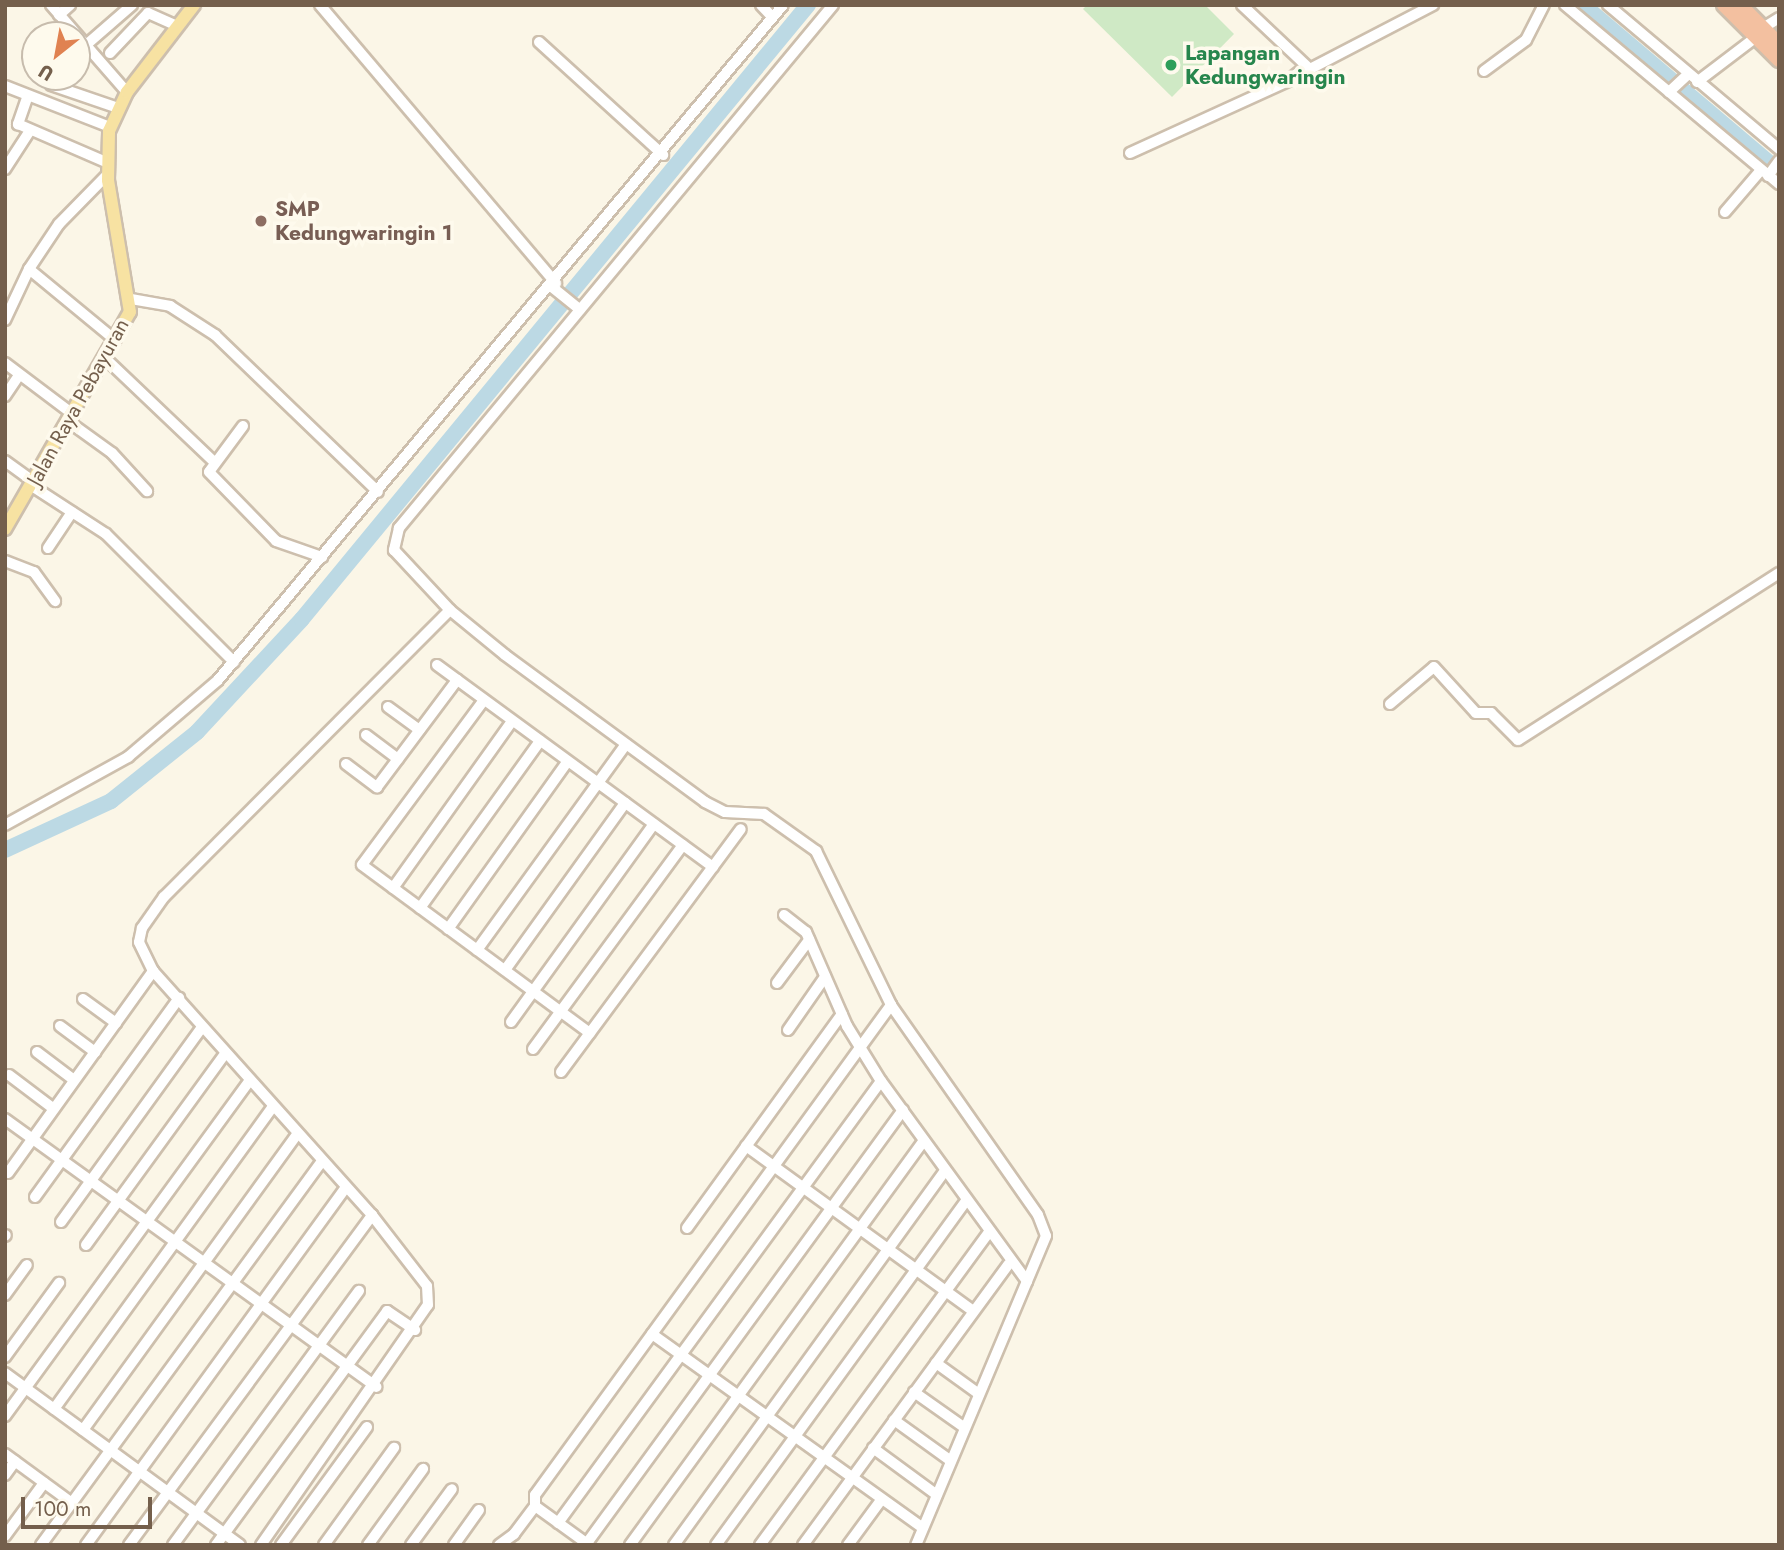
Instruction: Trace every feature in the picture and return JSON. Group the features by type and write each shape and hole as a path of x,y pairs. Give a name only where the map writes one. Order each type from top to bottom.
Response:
{"highway":[{"path":"1724,5 1759,33 1779,44"},
{"path":"1740,5 1779,60"}],"main road":[{"name":"Jalan Raya Pebayuran","path":"5,528 115,340 131,299 108,168 110,127 127,92 194,5"}],"street":[{"path":"51,5 64,21"},
{"path":"59,15 70,5"},
{"path":"91,41 132,5"},
{"path":"320,5 554,286 576,307"},
{"path":"761,5 772,18"},
{"path":"5,825 153,740 234,662 554,286 783,5"},
{"path":"833,5 576,307 394,540 401,561 450,610 626,744 717,810 764,814 816,851 891,1005 1045,1227 1027,1281 916,1545"},
{"path":"1242,5 1305,66"},
{"path":"1130,153 1288,81 1305,66 1433,5"},
{"path":"1484,71 1526,40 1544,5"},
{"path":"1565,5 1671,90 1779,184"},
{"path":"1608,5 1685,76 1698,82 1779,149"},
{"path":"110,53 148,13 177,26"},
{"path":"1698,82 1779,18"},
{"path":"539,42 663,155"},
{"path":"91,51 127,92"},
{"path":"1671,90 1685,76"},
{"path":"5,86 27,98 110,127"},
{"path":"68,91 118,108"},
{"path":"5,320 29,269 59,224 108,168 29,132 15,121 27,98"},
{"path":"5,169 29,132"},
{"path":"1725,212 1779,161"},
{"path":"29,269 115,340"},
{"path":"131,299 170,306 215,335 379,492"},
{"path":"105,358 214,461"},
{"path":"5,363 108,450 147,491"},
{"path":"5,396 19,375"},
{"path":"243,426 214,461 209,472 255,523 296,552 322,557"},
{"path":"5,461 33,484 106,534 234,662"},
{"path":"48,548 72,512"},
{"path":"5,561 34,572 55,601"},
{"path":"1390,704 1434,667 1476,713 1491,713 1518,740 1779,573"},
{"path":"261,1545 415,1330 428,1305 427,1286 373,1215 321,1162 153,971 138,942 157,906 450,610"},
{"path":"437,665 713,867"},
{"path":"346,764 377,787 457,680"},
{"path":"484,700 362,865 590,1033"},
{"path":"388,707 420,730"},
{"path":"393,888 512,720"},
{"path":"366,735 398,759"},
{"path":"420,908 540,741"},
{"path":"477,950 626,744"},
{"path":"448,929 568,761"},
{"path":"505,970 625,803"},
{"path":"511,1022 654,824"},
{"path":"561,1072 741,829"},
{"path":"533,1049 683,845"},
{"path":"784,915 809,940 842,1014 881,1081 1009,1264 1027,1281"},
{"path":"778,984 809,940"},
{"path":"8,1173 153,971"},
{"path":"788,1030 825,977"},
{"path":"35,1197 179,998"},
{"path":"83,999 116,1023"},
{"path":"499,1545 535,1506 534,1495 891,1005"},
{"path":"687,1228 842,1014"},
{"path":"60,1026 95,1052"},
{"path":"61,1222 202,1027"},
{"path":"37,1052 74,1080"},
{"path":"86,1245 225,1054"},
{"path":"9,1075 54,1109"},
{"path":"5,1416 250,1080"},
{"path":"558,1523 881,1081"},
{"path":"54,1409 273,1106"},
{"path":"535,1506 588,1544 903,1110"},
{"path":"5,1119 376,1387"},
{"path":"83,1430 297,1134"},
{"path":"630,1545 924,1140"},
{"path":"746,1146 973,1311"},
{"path":"41,1545 321,1162"},
{"path":"674,1545 944,1172"},
{"path":"86,1545 345,1188"},
{"path":"716,1545 967,1201"},
{"path":"128,1545 373,1215"},
{"path":"760,1545 988,1233"},
{"path":"803,1545 1009,1264"},
{"path":"5,1295 27,1265"},
{"path":"5,1357 59,1283"},
{"path":"173,1545 359,1291"},
{"path":"216,1545 387,1311 415,1330"},
{"path":"652,1334 923,1528"},
{"path":"936,1363 979,1394"},
{"path":"5,1373 240,1545"},
{"path":"914,1392 965,1428"},
{"path":"894,1420 951,1461"},
{"path":"281,1545 367,1427"},
{"path":"324,1545 394,1448"},
{"path":"873,1448 937,1495"},
{"path":"5,1454 72,1503"},
{"path":"5,1475 15,1461"},
{"path":"368,1545 423,1469"},
{"path":"5,1536 44,1483"},
{"path":"411,1545 452,1489"},
{"path":"848,1545 881,1500"},
{"path":"454,1545 479,1510"}],"green space":[{"name":"Lapangan Kedungwaringin","path":"1087,5 1205,5 1234,34 1172,97 1083,9"}],"waterway":[{"path":"5,850 111,801 197,732 302,619 808,5"},
{"path":"1583,5 1779,171"}],"place":[{"name":"Lapangan Kedungwaringin","path":"1171,65"},
{"name":"SMP Kedungwaringin 1","path":"261,221"}]}
